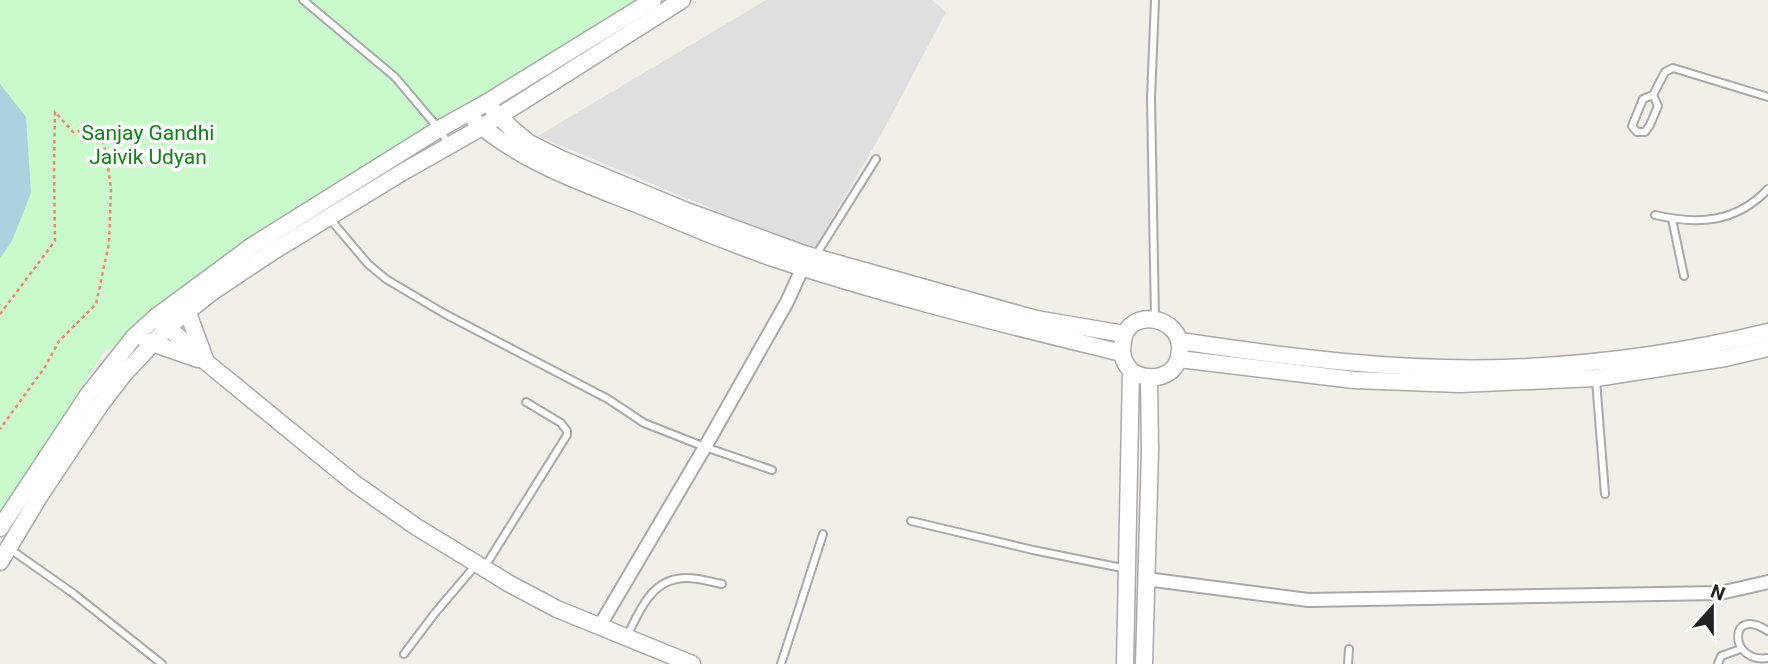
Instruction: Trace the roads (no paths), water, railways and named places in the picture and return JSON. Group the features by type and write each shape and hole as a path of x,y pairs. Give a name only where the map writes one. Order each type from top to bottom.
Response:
{"street":[{"path":"0,528 88,396 134,337 162,322 185,305 252,246 653,0"},
{"path":"185,305 212,292 401,173 482,127 682,0"},
{"path":"486,103 530,143 561,159 809,262 970,316 1121,353"},
{"path":"467,114 502,142 545,166 718,237 1035,318 1124,334"},
{"path":"599,626 705,447 809,262"},
{"path":"185,305 206,362"},
{"path":"1137,321 1164,321 1177,333 1181,350 1179,359 1174,367 1159,377 1139,376 1125,363 1121,353 1124,334 1137,321"},
{"path":"4,555 101,404 124,374 153,344 162,322"},
{"path":"162,322 206,362 354,483 415,526 480,567 558,609 692,664"},
{"path":"1180,341 1263,354 1383,365 1504,368 1580,364 1662,354 1768,332"},
{"path":"134,337 206,362"},
{"path":"1179,359 1354,380 1460,384 1596,378 1725,358 1768,348"},
{"path":"1125,664 1131,370"},
{"path":"1144,664 1150,451 1149,378"},
{"path":"1146,579 1308,600 1720,593 1768,582"}],"lane":[{"path":"303,0 396,77 450,146"},
{"path":"1155,0 1151,99 1155,319"},
{"path":"1653,95 1658,106 1650,125 1645,132 1637,132 1632,126 1643,99 1653,95 1668,69 1673,68 1768,97"},
{"path":"809,262 876,159"},
{"path":"1655,215 1698,221 1731,214 1758,200 1768,189"},
{"path":"329,218 368,264 386,279 445,314 608,399 644,423 772,470"},
{"path":"1672,219 1684,276"},
{"path":"1596,378 1605,494"},
{"path":"404,654 435,613 480,567 567,435 561,424 526,402"},
{"path":"911,522 1127,569"},
{"path":"781,664 823,534"},
{"path":"4,555 74,594 162,664"},
{"path":"626,637 647,599 656,588 666,582 678,578 722,584"},
{"path":"1768,631 1755,626 1744,629 1738,639 1740,656 1749,662 1761,662 1768,658"},
{"path":"1348,664 1349,649"},
{"path":"1718,664 1721,656 1738,650"}],"water":[{"path":"0,84 26,117 31,193 12,241 0,258"}],"park label":[{"name":"Sanjay Gandhi Jaivik Udyan","path":"148,145"}]}
